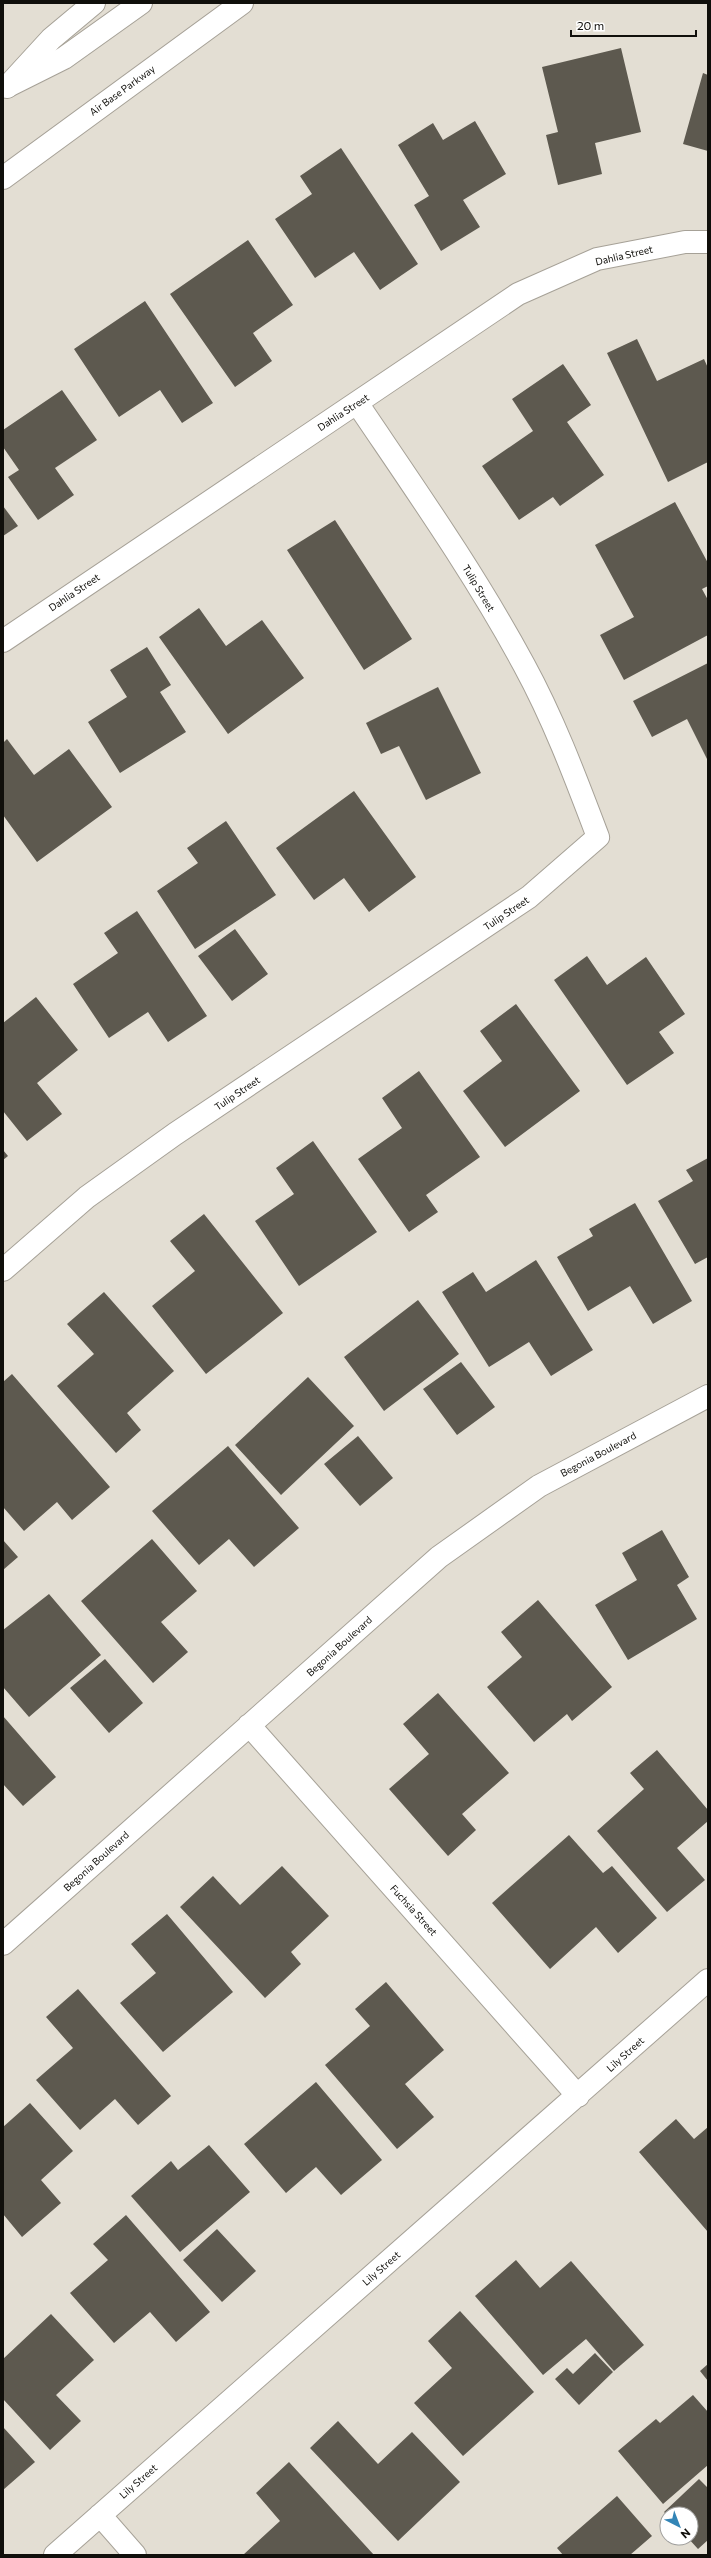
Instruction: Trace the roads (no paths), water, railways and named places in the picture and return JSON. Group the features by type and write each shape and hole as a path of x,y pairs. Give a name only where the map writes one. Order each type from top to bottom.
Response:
{"main road":[{"path":"5,89 51,39 94,3"},
{"path":"5,89 64,58 141,3"},
{"name":"Air Base Parkway","path":"3,178 242,3"},
{"name":"Dahlia Street","path":"3,641 518,294 597,259 685,242 708,242"},
{"name":"Tulip Street","path":"3,1270 87,1197 175,1134 529,897 598,837 571,765 524,666 468,568 357,403"},
{"name":"Begonia Boulevard","path":"3,1944 439,1557 538,1486 708,1396"},
{"name":"Fuchsia Street","path":"249,1725 578,2096"},
{"name":"Lily Street","path":"55,2555 708,1980"},
{"path":"100,2515 135,2555"}]}
